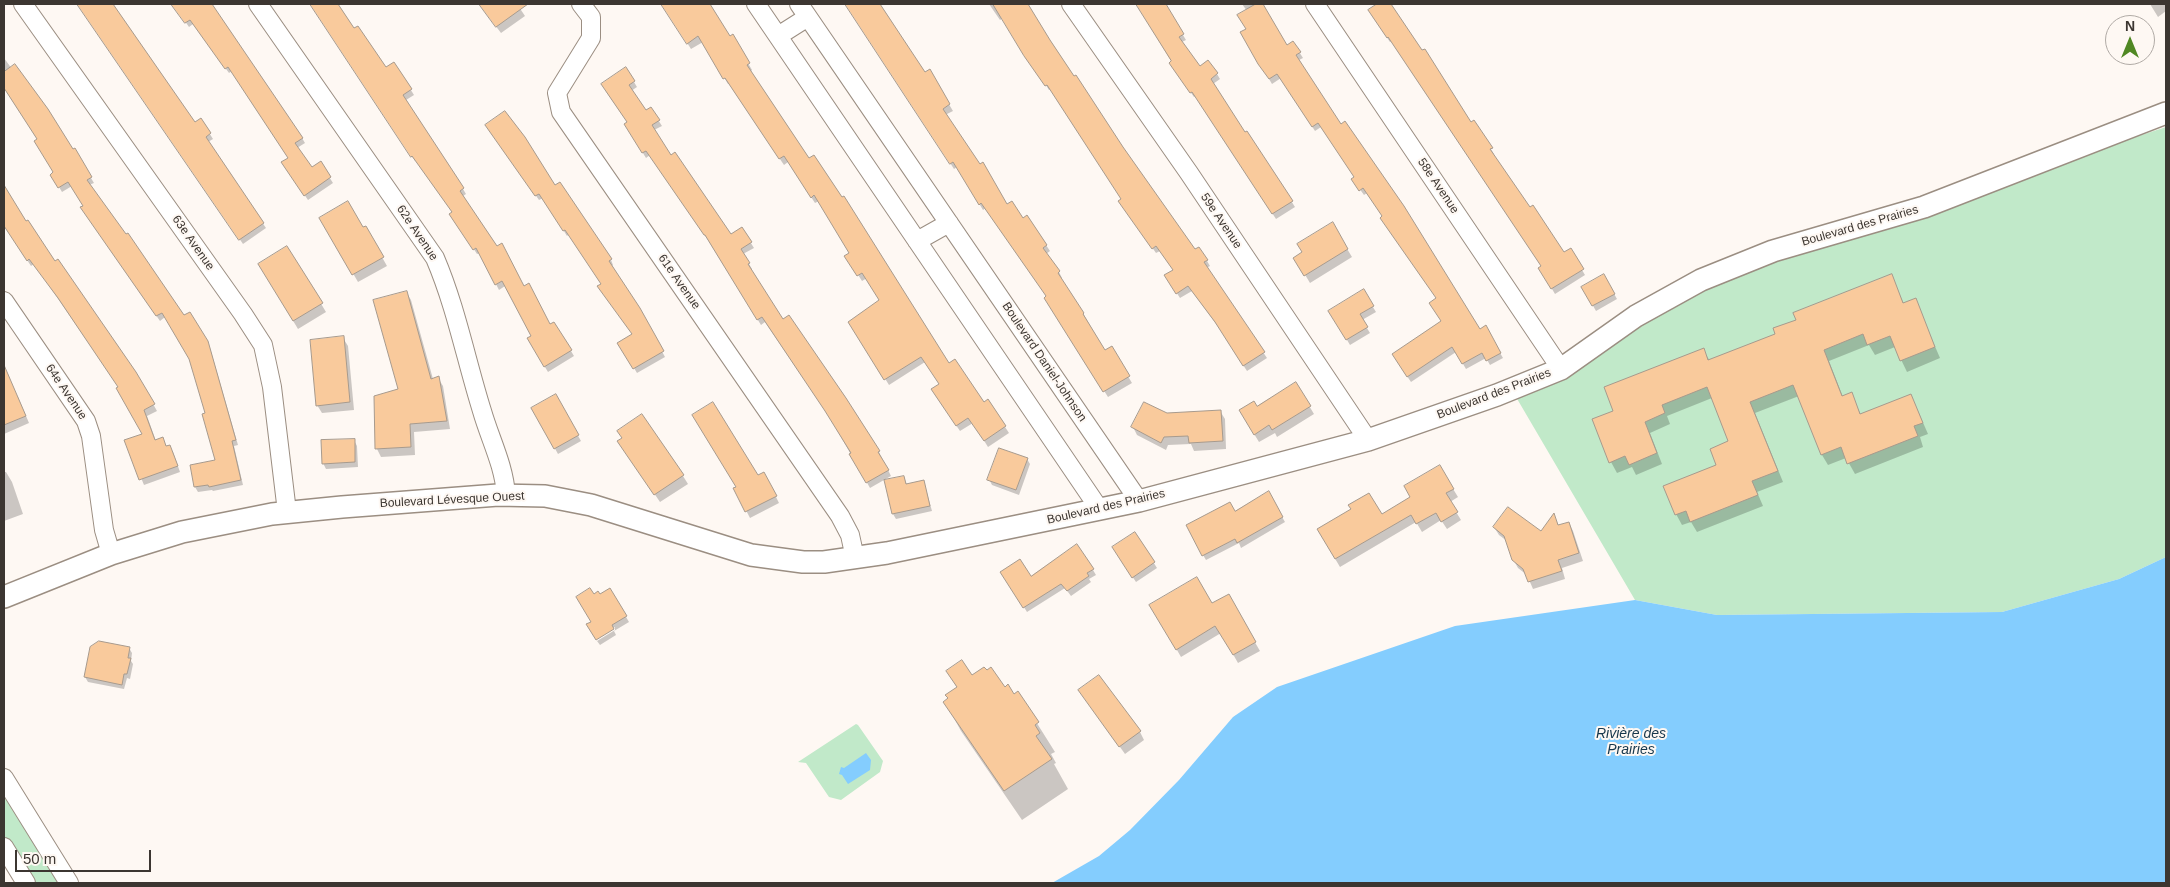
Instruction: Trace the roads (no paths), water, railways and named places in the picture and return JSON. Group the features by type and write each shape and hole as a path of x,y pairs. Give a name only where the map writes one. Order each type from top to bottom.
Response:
{"street":[{"name":"63e Avenue","path":"23,4 263,345 272,387 287,512"},
{"name":"62e Avenue","path":"258,4 435,258 445,281 482,411 502,466 506,495"},
{"name":"61e Avenue","path":"582,4 591,17 591,38 557,93 561,112 840,516 850,535 855,558"},
{"path":"756,4 1100,510"},
{"name":"59e Avenue","path":"1071,4 1188,173 1368,440"},
{"name":"58e Avenue","path":"1315,4 1560,369"},
{"name":"Boulevard Daniel-Johnson","path":"778,36 804,11 1139,501"},
{"name":"Boulevard des Prairies","path":"962,537 1139,501 1368,440 1497,395 1560,369 1636,316 1701,280 1773,251 1931,205 2166,113"},
{"path":"917,241 949,223"},
{"name":"64e Avenue","path":"4,301 86,421 91,436 104,530 111,554"},
{"name":"Boulevard Lévesque Ouest","path":"4,597 111,554 182,532 234,521 287,512 506,495 545,496 591,505 723,547 770,559 803,562 855,558 962,537"},
{"path":"4,778 69,883"},
{"path":"4,847 26,883"}],"water":[{"name":"Rivière des Prairies","path":"2166,557 2166,883 1052,883 1099,856 1130,830 1179,780 1233,717 1277,687 1455,626 1635,600 1717,615 2002,612 2119,579"},
{"path":"866,753 871,760 870,770 848,784 842,775 839,774 841,767 844,768"}]}
